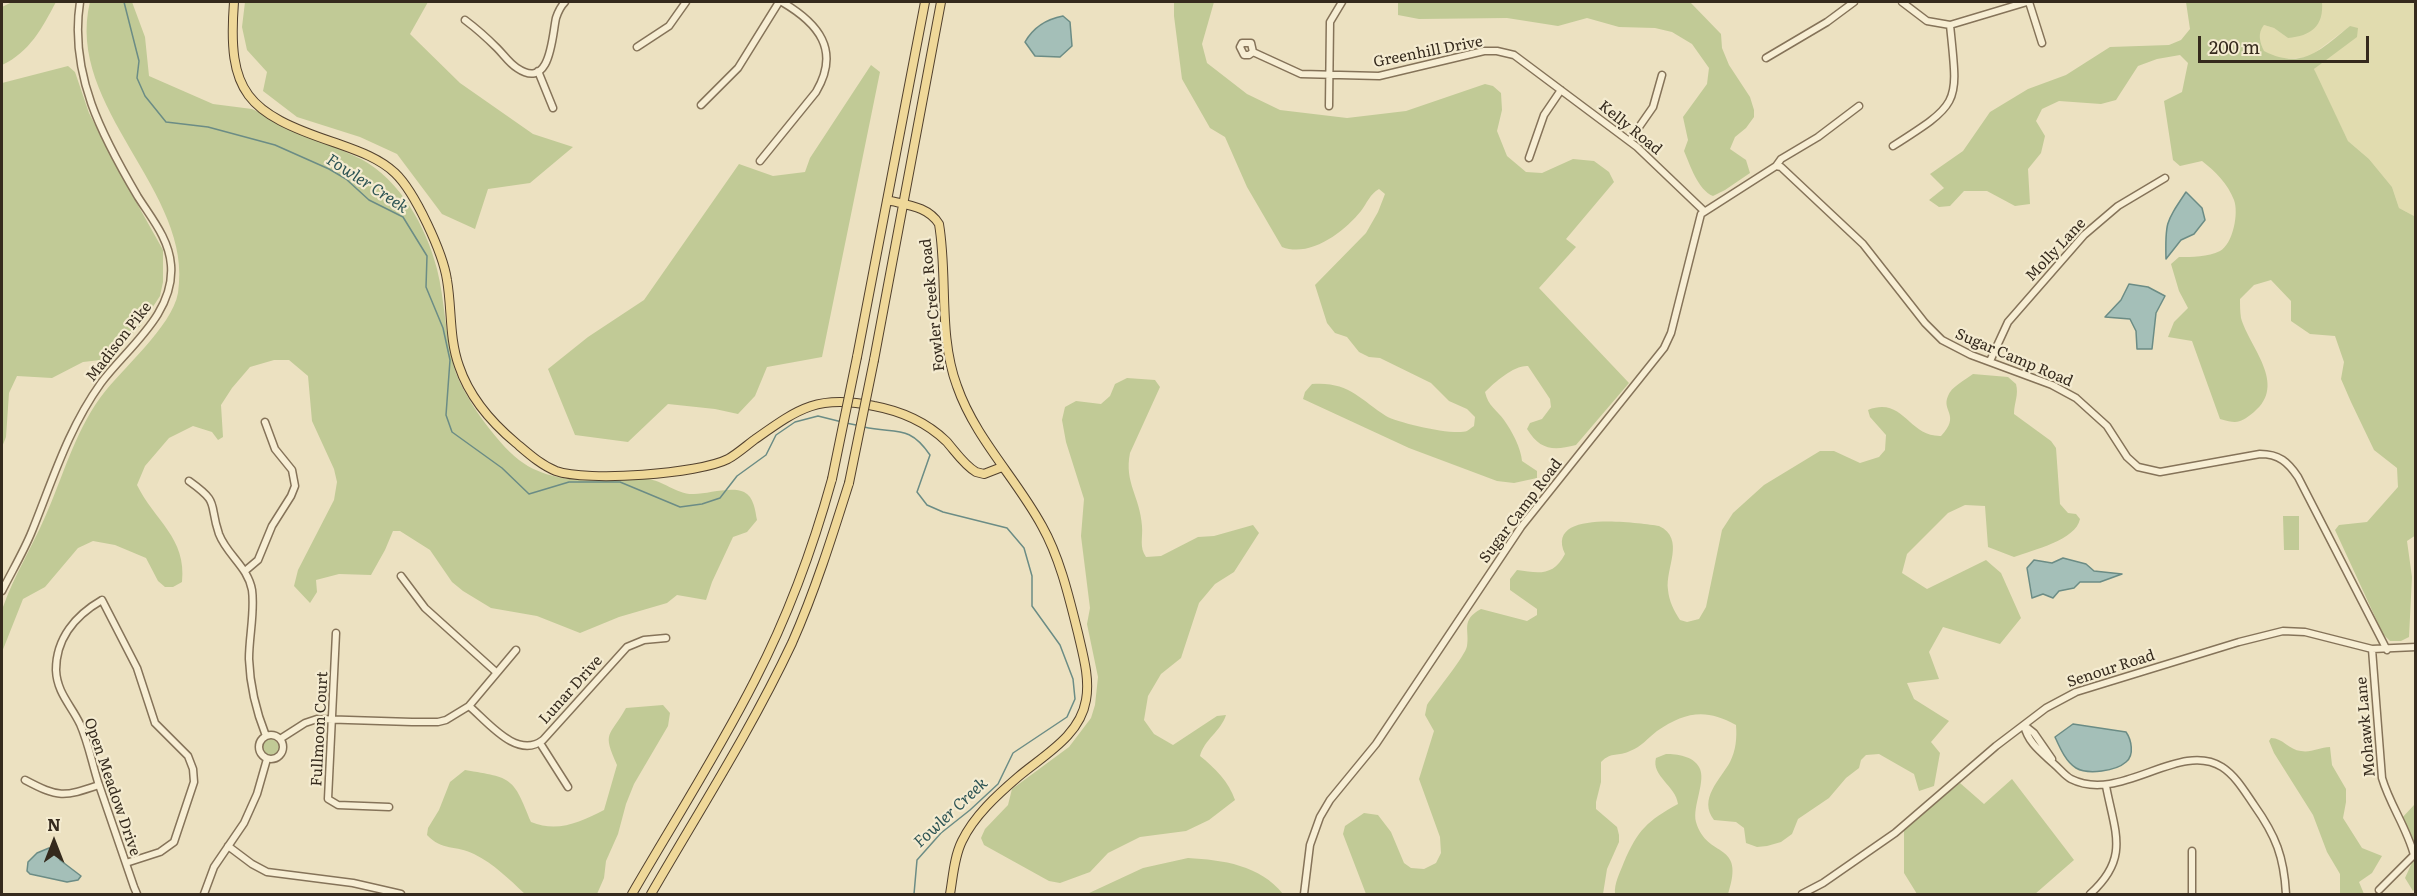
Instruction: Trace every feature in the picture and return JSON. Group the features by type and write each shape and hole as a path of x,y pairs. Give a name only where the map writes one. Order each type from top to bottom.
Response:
{"main road":[{"path":"234,2 232,56 237,76 246,93 258,105 281,120 310,134 361,152 384,164 398,175 416,202 444,266 453,343 467,385 496,424 544,465 566,474 593,477 700,467 729,458 799,409 841,401 894,411 929,426 976,472 984,474 1002,466"},
{"path":"632,894 755,680 810,553 832,480 925,2"},
{"path":"651,894 747,729 792,642 824,560 849,483 941,2"},
{"name":"Fowler Creek Road","path":"887,200 924,209 934,216 939,224 950,365 956,384 970,417 1042,525 1054,552 1071,606 1086,670 1086,700 1079,721 1050,753 998,795 974,822 959,847 950,894"}],"street":[{"name":"Madison Pike","path":"2,591 32,532 71,432 102,382 159,312 171,279 169,254 165,241 122,169 99,123 84,84 78,52 77,27 80,2"},
{"path":"465,20 482,32 520,70 538,71 549,60 556,17 565,2"},
{"path":"637,47 669,26 686,2"},
{"path":"701,105 738,68 780,2 804,15 815,26 826,49 822,83 760,161"},
{"path":"1329,106 1330,22 1342,2"},
{"path":"1766,58 1827,22 1854,2"},
{"path":"1902,2 1928,21 1950,25 2028,2 2042,43"},
{"path":"1893,146 1936,117 1951,100 1955,79 1950,25"},
{"name":"Greenhill Drive","path":"1253,52 1301,74 1329,76 1385,75 1484,51 1514,55 1535,69"},
{"name":"Kelly Road","path":"1535,69 1629,140 1704,211"},
{"path":"538,71 553,108"},
{"path":"1629,140 1653,108 1662,75"},
{"path":"1529,158 1544,116 1562,90"},
{"path":"1704,211 1776,166 1781,159 1859,106"},
{"name":"Sugar Camp Road","path":"1776,166 1781,167 1863,244 1934,333 1952,346 2052,385 2076,398 2095,413 2107,426 2127,457 2144,470 2171,471 2260,454 2274,455 2284,460 2298,477 2386,650"},
{"name":"Molly Lane","path":"1990,361 2008,321 2084,235 2118,206 2165,178"},
{"name":"Sugar Camp Road","path":"1304,894 1310,845 1320,818 1330,800 1376,744 1521,527 1664,348 1671,333 1699,218 1704,211"},
{"path":"245,571 258,560 272,526 295,486 292,470 275,449 265,422"},
{"path":"189,481 212,501 219,534 227,549 245,571 252,588 249,658 252,694 266,736"},
{"path":"401,576 425,608 496,672"},
{"name":"Open Meadow Drive","path":"126,863 160,852 174,843 194,782 194,769 184,751 164,735 155,723 133,661 102,600 85,610 73,622 60,648 56,669 59,688 80,725 99,784 126,863 137,894"},
{"name":"Senour Road","path":"1802,894 1823,883 1895,833 2024,725 2057,701 2076,692 2271,633 2305,632 2372,649 2415,647"},
{"name":"Fullmoon Court","path":"336,633 328,800 338,805 389,807"},
{"name":"Lunar Drive","path":"469,706 512,743 524,746 540,743 627,647 644,640 666,638"},
{"name":"Mohawk Lane","path":"2372,649 2382,778 2388,799 2406,832 2414,855 2379,890"},
{"path":"280,738 317,719 438,722 469,706 516,650"},
{"path":"2024,725 2027,738 2069,778 2082,783 2106,786 2186,762 2203,760 2223,768 2238,782 2270,828 2281,855 2286,894"},
{"path":"273,735 280,738 283,746 281,754 275,759 267,759 261,754 259,747 261,740 273,735"},
{"path":"540,743 568,788"},
{"path":"204,894 214,867 244,823 257,794 267,759"},
{"path":"25,780 44,790 63,795 99,784"},
{"path":"2090,894 2110,873 2117,853 2106,786"},
{"path":"228,846 267,872 353,883 401,894"},
{"path":"2192,851 2192,894"}],"shaded area":[{"path":"2322,2 2415,2 2415,219 2414,216 2399,208 2392,187 2369,159 2348,141 2316,76 2314,69 2326,59 2350,26 2309,57 2280,59 2264,52 2259,39 2260,30 2264,25 2274,28 2288,38"}],"green space":[{"path":"12,2 56,2 28,46 12,60 2,65 2,7"},
{"path":"90,2 132,2 145,37 149,76 213,104 252,109 361,159 388,179 410,206 432,253 440,281 451,355 464,391 500,442 519,460 531,468 556,477 597,481 644,479 659,482 688,494 739,490 747,494 754,504 757,520 747,532 733,537 706,600 677,595 667,603 619,617 580,633 537,616 491,608 452,582 430,550 400,531 393,531 371,575 339,574 316,580 317,592 310,603 294,586 298,570 334,500 337,482 334,469 312,421 308,376 289,360 274,360 250,367 232,388 221,405 223,437 218,440 212,432 193,426 169,438 145,466 137,485 174,541 182,567 182,582 173,587 165,587 158,581 146,558 115,545 93,541 78,548 45,587 23,599 2,652 3,607 45,517 83,426 100,398 166,320 178,293 178,256 168,220 151,184 111,114 95,78 87,41"},
{"path":"245,2 428,2 410,34 460,83 533,134 573,147 530,183 488,189 475,229 442,214 397,154 360,137 297,117 263,91 267,72 247,50 242,27"},
{"path":"1174,2 1214,2 1202,44 1207,63 1247,94 1280,110 1347,118 1406,111 1485,84 1493,86 1501,93 1502,110 1497,131 1507,156 1526,172 1542,173 1573,159 1594,161 1609,172 1614,182 1566,239 1576,247 1539,288 1629,383 1576,445 1560,448 1542,445 1527,429 1530,423 1542,419 1551,407 1550,399 1528,366 1511,371 1485,392 1490,404 1513,434 1522,461 1537,471 1537,478 1514,483 1497,481 1409,448 1303,399 1305,392 1312,384 1335,385 1353,392 1386,416 1402,422 1451,432 1467,431 1474,426 1475,417 1467,409 1449,401 1431,383 1380,358 1369,357 1359,352 1347,337 1335,333 1327,323 1315,285 1366,233 1385,194 1379,189 1376,191 1354,219 1326,241 1304,249 1282,247 1247,187 1225,137 1210,128 1182,79"},
{"path":"1398,2 1690,2 1721,34 1722,48 1729,65 1750,97 1754,117 1735,137 1730,149 1746,160 1750,173 1713,196 1703,188 1695,176 1684,151 1688,140 1683,117 1707,84 1709,68 1692,44 1672,32 1655,28 1619,27 1587,18 1558,26 1507,18 1419,19 1398,15"},
{"path":"2186,2 2322,2 2321,17 2318,23 2303,35 2288,38 2274,28 2264,25 2262,28 2260,38 2264,51 2290,59 2311,55 2350,26 2358,28 2357,37 2314,69 2348,141 2369,159 2392,187 2399,208 2414,216 2415,219 2416,535 2407,541 2412,577 2409,637 2401,641 2390,641 2383,634 2335,530 2339,525 2367,522 2398,487 2397,468 2374,450 2341,379 2344,362 2335,336 2310,334 2291,321 2291,301 2271,280 2254,285 2240,299 2241,316 2263,365 2267,378 2267,390 2264,401 2254,412 2235,422 2220,419 2192,341 2168,337 2174,322 2188,308 2179,291 2171,264 2179,257 2205,256 2225,247 2234,228 2236,212 2234,200 2228,189 2221,178 2207,165 2202,161 2180,166 2173,160 2164,101 2182,92 2188,63 2180,55 2157,59 2138,66 2116,100 2101,104 2059,101 2042,109 2036,121 2045,136 2041,153 2028,169 2030,204 2015,206 1987,191 1964,191 1950,206 1939,207 1929,200 1944,188 1930,174 1963,151 1990,112 2028,89 2066,75 2110,47 2169,45 2181,40 2190,29"},
{"path":"871,65 880,72 822,357 767,367 755,396 738,414 668,404 628,442 575,435 548,369 588,337 644,300 739,164 773,176 805,172 810,158"},
{"path":"68,66 75,72 89,113 163,250 163,282 160,296 141,325 109,359 83,362 52,378 17,376 9,393 6,437 2,447 2,83"},
{"path":"1973,374 2008,377 2016,384 2014,414 2051,441 2056,448 2060,504 2068,513 2076,514 2080,519 2071,533 2014,557 1988,547 1985,506 1965,505 1948,513 1907,554 1902,573 1927,589 1986,560 2001,573 2021,618 2000,644 1943,627 1929,652 1939,679 1907,683 1914,699 1949,721 1931,742 1940,753 1934,786 1919,791 1914,774 1879,754 1866,755 1861,760 1859,768 1846,778 1829,798 1798,819 1792,834 1781,842 1757,847 1746,843 1744,828 1736,822 1714,820 1708,805 1712,790 1734,753 1736,725 1715,716 1696,714 1667,725 1634,749 1608,756 1601,762 1601,782 1596,809 1617,827 1619,835 1619,842 1607,869 1603,894 1366,894 1343,834 1345,826 1364,813 1378,815 1391,832 1404,863 1411,868 1424,869 1436,863 1441,853 1440,837 1419,779 1434,731 1425,715 1427,705 1465,651 1468,641 1467,626 1474,613 1481,609 1527,621 1537,615 1537,609 1510,590 1510,579 1517,570 1544,572 1555,567 1565,554 1562,540 1568,530 1580,525 1614,522 1659,526 1667,532 1673,546 1668,581 1672,606 1680,620 1687,622 1699,619 1706,607 1722,530 1733,513 1764,485 1820,451 1834,451 1860,463 1879,457 1885,450 1886,435 1870,417 1868,410 1880,407 1890,408 1930,435 1941,436 1950,423 1947,401 1950,393"},
{"path":"1127,378 1155,380 1160,387 1130,453 1129,464 1129,473 1141,515 1142,546 1146,557 1161,556 1198,537 1214,536 1253,525 1259,533 1234,572 1215,584 1199,603 1181,658 1161,674 1148,696 1144,720 1154,734 1173,745 1217,716 1226,715 1200,756 1221,776 1235,800 1209,820 1186,831 1140,837 1108,853 1090,872 1060,883 1049,881 984,845 981,838 985,829 1008,805 1012,789 1069,747 1091,718 1098,677 1087,624 1090,608 1081,536 1084,499 1066,442 1062,420 1065,407 1076,401 1101,404 1110,396 1115,384"},
{"path":"2283,516 2299,516 2299,550 2284,550"},
{"path":"663,705 670,713 668,726 634,784 618,834 606,861 604,878 597,894 525,894 501,872 481,858 467,851 444,846 427,835 428,828 439,810 450,782 465,770 493,775 509,782 520,796 531,822 541,825 569,825 604,810 617,765 609,740 612,730 626,708"},
{"path":"2271,738 2301,751 2330,747 2332,765 2346,789 2343,818 2362,848 2382,856 2372,873 2359,882 2364,894 2340,894 2340,874 2327,852 2313,815 2274,753 2269,741"},
{"path":"270,739 276,742 279,748 276,754 270,757 264,754 261,748 264,742"},
{"path":"1666,754 1689,758 1699,767 1701,786 1696,808 1696,822 1701,834 1708,842 1729,858 1732,865 1732,877 1728,894 1615,894 1619,874 1639,834 1651,821 1678,804 1655,764 1656,758"},
{"path":"2012,779 2074,860 2035,894 1917,894 1904,873 1904,829 1960,783 1984,804"},
{"path":"2414,805 2415,807 2415,851 2401,819"},
{"path":"2415,856 2415,889 2413,891 2405,878"},
{"path":"1188,858 1214,860 1252,870 1274,884 1283,894 1087,894 1143,868"}],"water":[{"path":"1063,16 1070,22 1072,46 1060,57 1035,56 1025,42 1028,37 1051,19"},
{"path":"2186,192 2202,208 2205,220 2194,234 2181,240 2166,259 2168,223"},
{"path":"2129,284 2148,287 2165,296 2156,313 2152,349 2137,349 2136,331 2130,319 2105,317 2121,300"},
{"path":"2063,558 2086,564 2094,571 2122,574 2100,582 2080,582 2074,588 2059,591 2053,598 2043,594 2032,598 2027,568 2034,560 2052,563"},
{"path":"2073,724 2126,732 2131,747 2129,759 2116,768 2102,771 2076,768 2066,758 2055,737"},
{"path":"49,848 54,849 60,860 81,876 78,880 67,882 30,874 27,871 28,862 37,853"}],"waterway":[{"name":"Fowler Creek","path":"124,2 139,61 137,78 145,96 166,122 208,127 275,145 329,169 346,179 369,200 403,217 427,256 426,287 443,328 450,360 446,415 452,432 502,468 529,494 569,482 620,482 680,507 702,504 720,498 737,476 766,455 776,435 795,422 818,416 842,422"},
{"name":"Fowler Creek","path":"846,423 856,425"},
{"name":"Fowler Creek","path":"864,427 908,434 922,445 930,455 917,492 927,505 943,512 1007,528 1024,548 1032,576 1032,606 1060,645 1073,679 1075,699 1067,717 1013,753 998,784 941,833 917,860 914,894"}]}
